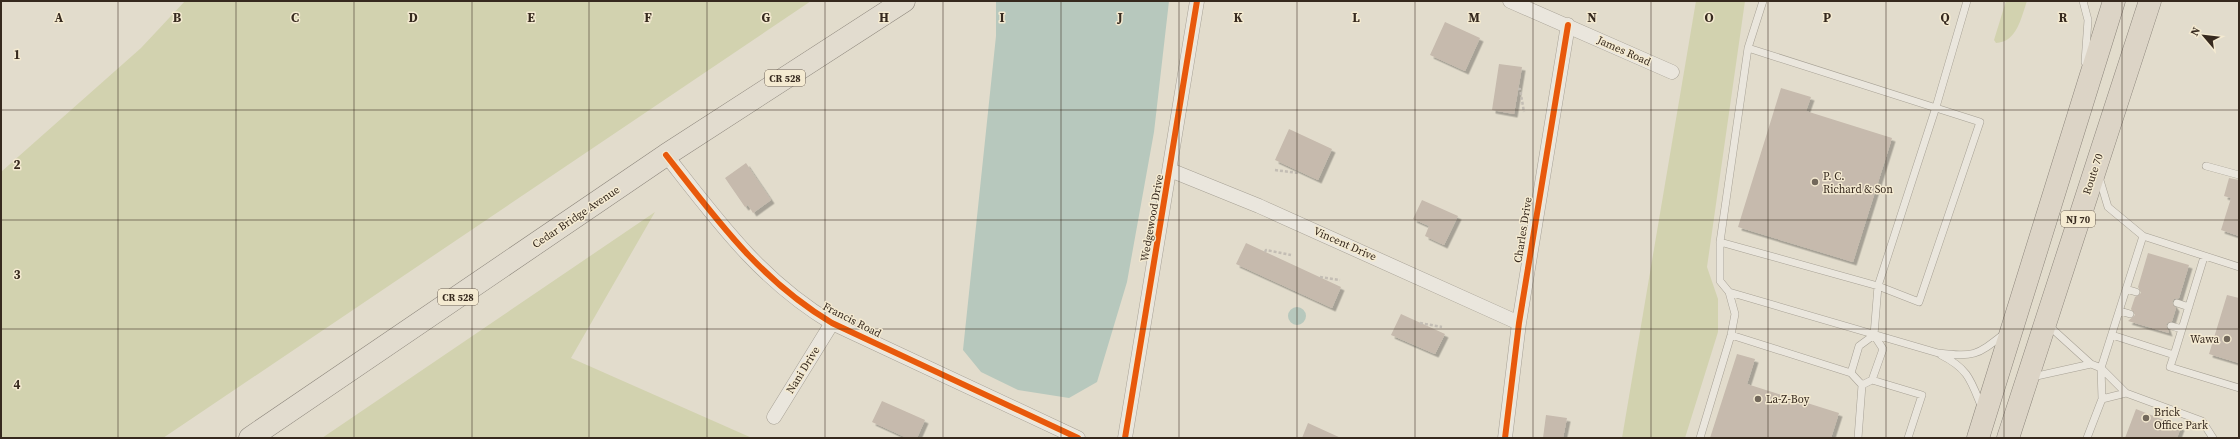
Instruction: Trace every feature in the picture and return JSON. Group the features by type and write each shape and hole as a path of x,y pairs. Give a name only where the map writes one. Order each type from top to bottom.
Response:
{"highway":[{"name":"NJ 70","path":"1978,438 2015,324 2114,1"},
{"name":"Route 70","path":"2008,438 2150,1"}],"main road":[{"name":"Cedar Bridge Avenue","path":"250,438 666,155 904,1"}],"street":[{"name":"Wedgewood Drive","path":"1125,438 1197,1"},
{"name":"James Road","path":"1510,1 1568,25 1672,72"},
{"name":"Charles Drive","path":"1505,438 1519,323 1568,25"},
{"name":"Francis Road","path":"666,155 730,236 776,284 807,308 832,323 1078,438"},
{"name":"Vincent Drive","path":"1170,170 1266,209 1519,323"},
{"name":"Nani Drive","path":"774,417 832,323"}],"lane":[{"path":"1700,438 1731,336 1735,314 1729,292 1720,281 1720,242 1748,48 1762,1"},
{"path":"1862,385 1872,380 1883,349 1874,335 1878,286 1936,107 1966,1"},
{"path":"2081,110 2088,20 2083,1"},
{"path":"1720,242 1878,286 1919,302 1980,122 1748,48"},
{"path":"2096,166 2108,207 2143,236 2204,257 2239,267"},
{"path":"2206,166 2239,175"},
{"path":"2087,438 2102,399 2101,368 2143,236"},
{"path":"2204,257 2190,307 2170,367 2239,388"},
{"path":"2126,289 2136,292"},
{"path":"1729,292 1938,353 1961,356 1980,353 2015,324"},
{"path":"2177,303 2190,307"},
{"path":"2120,311 2130,314"},
{"path":"2045,322 2091,364 2101,368 2126,394 2202,421 2213,438"},
{"path":"2171,326 2182,329"},
{"path":"1851,373 1859,346 1874,335"},
{"path":"2112,335 2174,355"},
{"path":"1731,336 1851,373 1862,385 1858,438"},
{"path":"1938,353 1958,364 1972,382 1985,416"},
{"path":"2026,379 2066,368 2091,364"},
{"path":"1872,380 1922,396 1908,438"},
{"path":"2102,399 2126,394"}],"path":[{"path":"1518,89 1520,89 1524,112"},
{"path":"1275,170 1299,172"},
{"path":"1265,252 1266,250 1291,255"},
{"path":"1320,277 1340,280"},
{"path":"1420,323 1442,328"}],"green space":[{"path":"185,1 811,1 163,438 1,438 1,172 141,48"},
{"path":"1696,1 1745,1 1707,267 1718,299 1718,332 1685,438 1622,438"},
{"path":"2006,1 2027,1 2020,21 2013,34 2003,42 1996,43 1994,40"},
{"path":"655,212 571,358 752,438 322,438"}],"shaded area":[{"path":"996,1 1169,1 1154,132 1127,282 1097,382 1069,398 1018,390 981,372 963,350 996,36"},
{"path":"1297,307 1303,310 1306,316 1303,322 1297,325 1291,322 1288,316 1291,310"}],"building":[{"path":"1445,22 1480,38 1465,71 1430,55"},
{"path":"1499,64 1522,67 1514,114 1492,110"},
{"name":"P. C. Richard & Son","path":"1781,88 1811,97 1806,111 1892,138 1853,262 1738,227"},
{"path":"1289,129 1332,149 1318,180 1275,160"},
{"path":"746,163 771,200 753,213 748,205 745,207 725,178"},
{"path":"2229,178 2239,180 2239,236 2221,230 2231,198 2224,196"},
{"path":"1422,200 1458,216 1444,245 1425,236 1429,226 1413,219"},
{"path":"1246,243 1341,287 1332,308 1236,264"},
{"name":"Wawa","path":"2148,253 2189,265 2179,298 2174,299 2172,302 2176,308 2172,321 2166,324 2169,333 2128,321 2135,315 2131,309 2135,297 2141,293 2138,287"},
{"name":"Wawa","path":"2227,295 2239,298 2239,363 2209,354"},
{"path":"1401,314 1445,334 1435,354 1391,335"},
{"name":"La-Z-Boy","path":"1737,354 1755,359 1747,384 1839,413 1831,438 1710,438"},
{"path":"882,401 925,420 917,438 907,438 872,422"},
{"name":"Brick Office Park","path":"2136,409 2181,427 2177,438 2125,438"},
{"path":"1546,415 1567,418 1563,438 1543,438"},
{"path":"1308,423 1341,438 1302,438"}],"cycle path":[{"path":"1125,438 1197,1"},
{"path":"1505,438 1519,323 1568,25"},
{"path":"666,155 703,203 741,247 783,288 806,306 832,323 1078,438"}],"place":[{"name":"P. C. Richard & Son","path":"1815,182"},
{"name":"Wawa","path":"2227,339"},
{"name":"La-Z-Boy","path":"1758,399"},
{"name":"Brick Office Park","path":"2146,418"}]}
